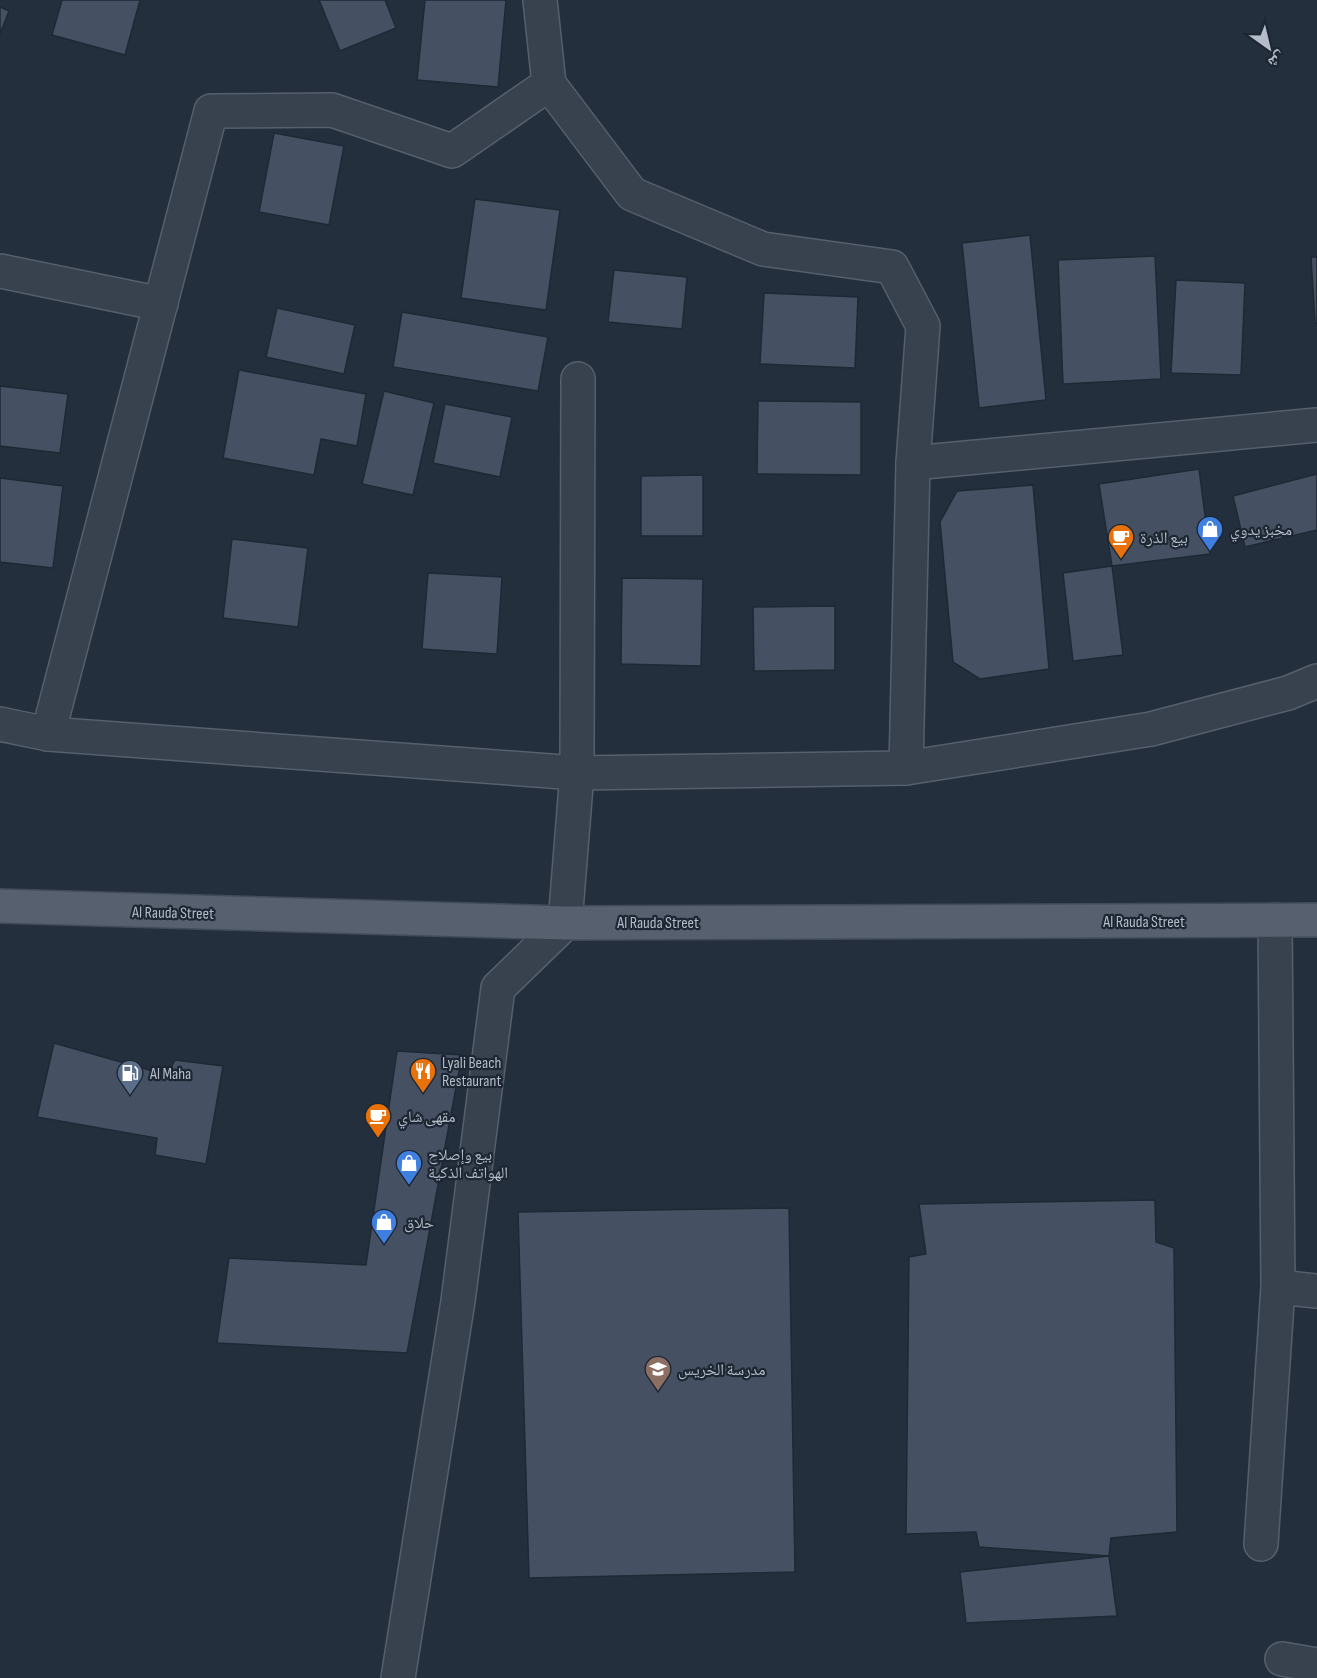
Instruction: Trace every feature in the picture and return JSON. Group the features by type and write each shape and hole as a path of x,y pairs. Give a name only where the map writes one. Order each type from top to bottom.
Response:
{"main road":[{"name":"Al Rauda Street","path":"0,906 566,922 1317,920"}],"street":[{"path":"540,0 549,84 632,194 763,249 892,267 923,326 913,463 906,768"},
{"path":"48,734 211,111 332,110 452,151 549,84"},
{"path":"0,271 161,304"},
{"path":"398,1678 458,1301 498,988 566,922 578,772 578,379"},
{"path":"913,463 1317,425"},
{"path":"0,724 48,734 578,772 906,768 1151,729 1288,693 1317,681"},
{"path":"1261,1544 1278,1287 1275,920"},
{"path":"1278,1287 1317,1292"},
{"path":"1281,1659 1317,1665"}],"building":[{"path":"62,0 140,0 125,55 52,35"},
{"path":"319,0 385,0 396,28 340,51"},
{"path":"425,0 506,0 498,87 417,80"},
{"path":"0,7 9,11 0,34"},
{"path":"274,133 344,146 329,225 259,212"},
{"path":"475,199 560,210 546,310 461,298"},
{"path":"1030,235 1046,400 979,408 962,243"},
{"path":"1155,256 1161,379 1063,384 1058,260"},
{"path":"1311,257 1317,257 1317,323 1315,323"},
{"path":"614,270 687,277 682,329 608,322"},
{"path":"1176,280 1245,283 1241,375 1171,373"},
{"path":"764,293 858,297 855,368 760,364"},
{"path":"277,308 355,325 344,374 266,357"},
{"path":"402,312 548,337 538,391 393,367"},
{"path":"239,370 366,394 357,446 321,439 314,475 223,458"},
{"path":"0,386 68,394 60,453 0,446"},
{"path":"384,391 434,403 413,495 362,484"},
{"path":"758,401 861,402 861,475 757,474"},
{"path":"445,404 512,417 500,477 433,463"},
{"path":"1199,469 1210,554 1112,566 1099,484"},
{"path":"1317,474 1317,530 1245,547 1233,496"},
{"path":"703,475 703,536 641,536 641,476"},
{"path":"0,478 63,486 53,568 0,562"},
{"path":"1033,485 1049,669 980,679 953,662 940,522 957,491"},
{"path":"232,539 308,548 298,627 223,618"},
{"path":"1112,566 1123,655 1073,661 1063,573"},
{"path":"428,573 502,577 497,654 422,649"},
{"path":"622,578 703,579 701,666 621,664"},
{"path":"835,606 835,670 754,671 753,607"},
{"name":"Al Maha","path":"54,1043 167,1075 175,1060 223,1066 206,1164 155,1155 157,1138 37,1117"},
{"path":"397,1051 462,1055 407,1353 217,1343 229,1258 366,1265"},
{"path":"1155,1200 1156,1242 1174,1248 1177,1532 1111,1538 1109,1556 979,1547 976,1532 906,1534 909,1257 926,1254 919,1204"},
{"name":"مدرسة الخريس","path":"789,1208 795,1572 529,1578 518,1212"},
{"path":"1109,1556 1117,1616 966,1623 960,1572"}],"place":[{"name":"مخبز يدوي","path":"1210,552"},
{"name":"بيع الذرة","path":"1121,560"},
{"name":"Lyali Beach Restaurant","path":"423,1094"},
{"name":"Al Maha","path":"130,1096"},
{"name":"مقهى شاي","path":"378,1139"},
{"name":"بيع وإصلاح الهواتف الذكية","path":"409,1186"},
{"name":"حلاق","path":"384,1245"},
{"name":"مدرسة الخريس","path":"658,1392"}]}
